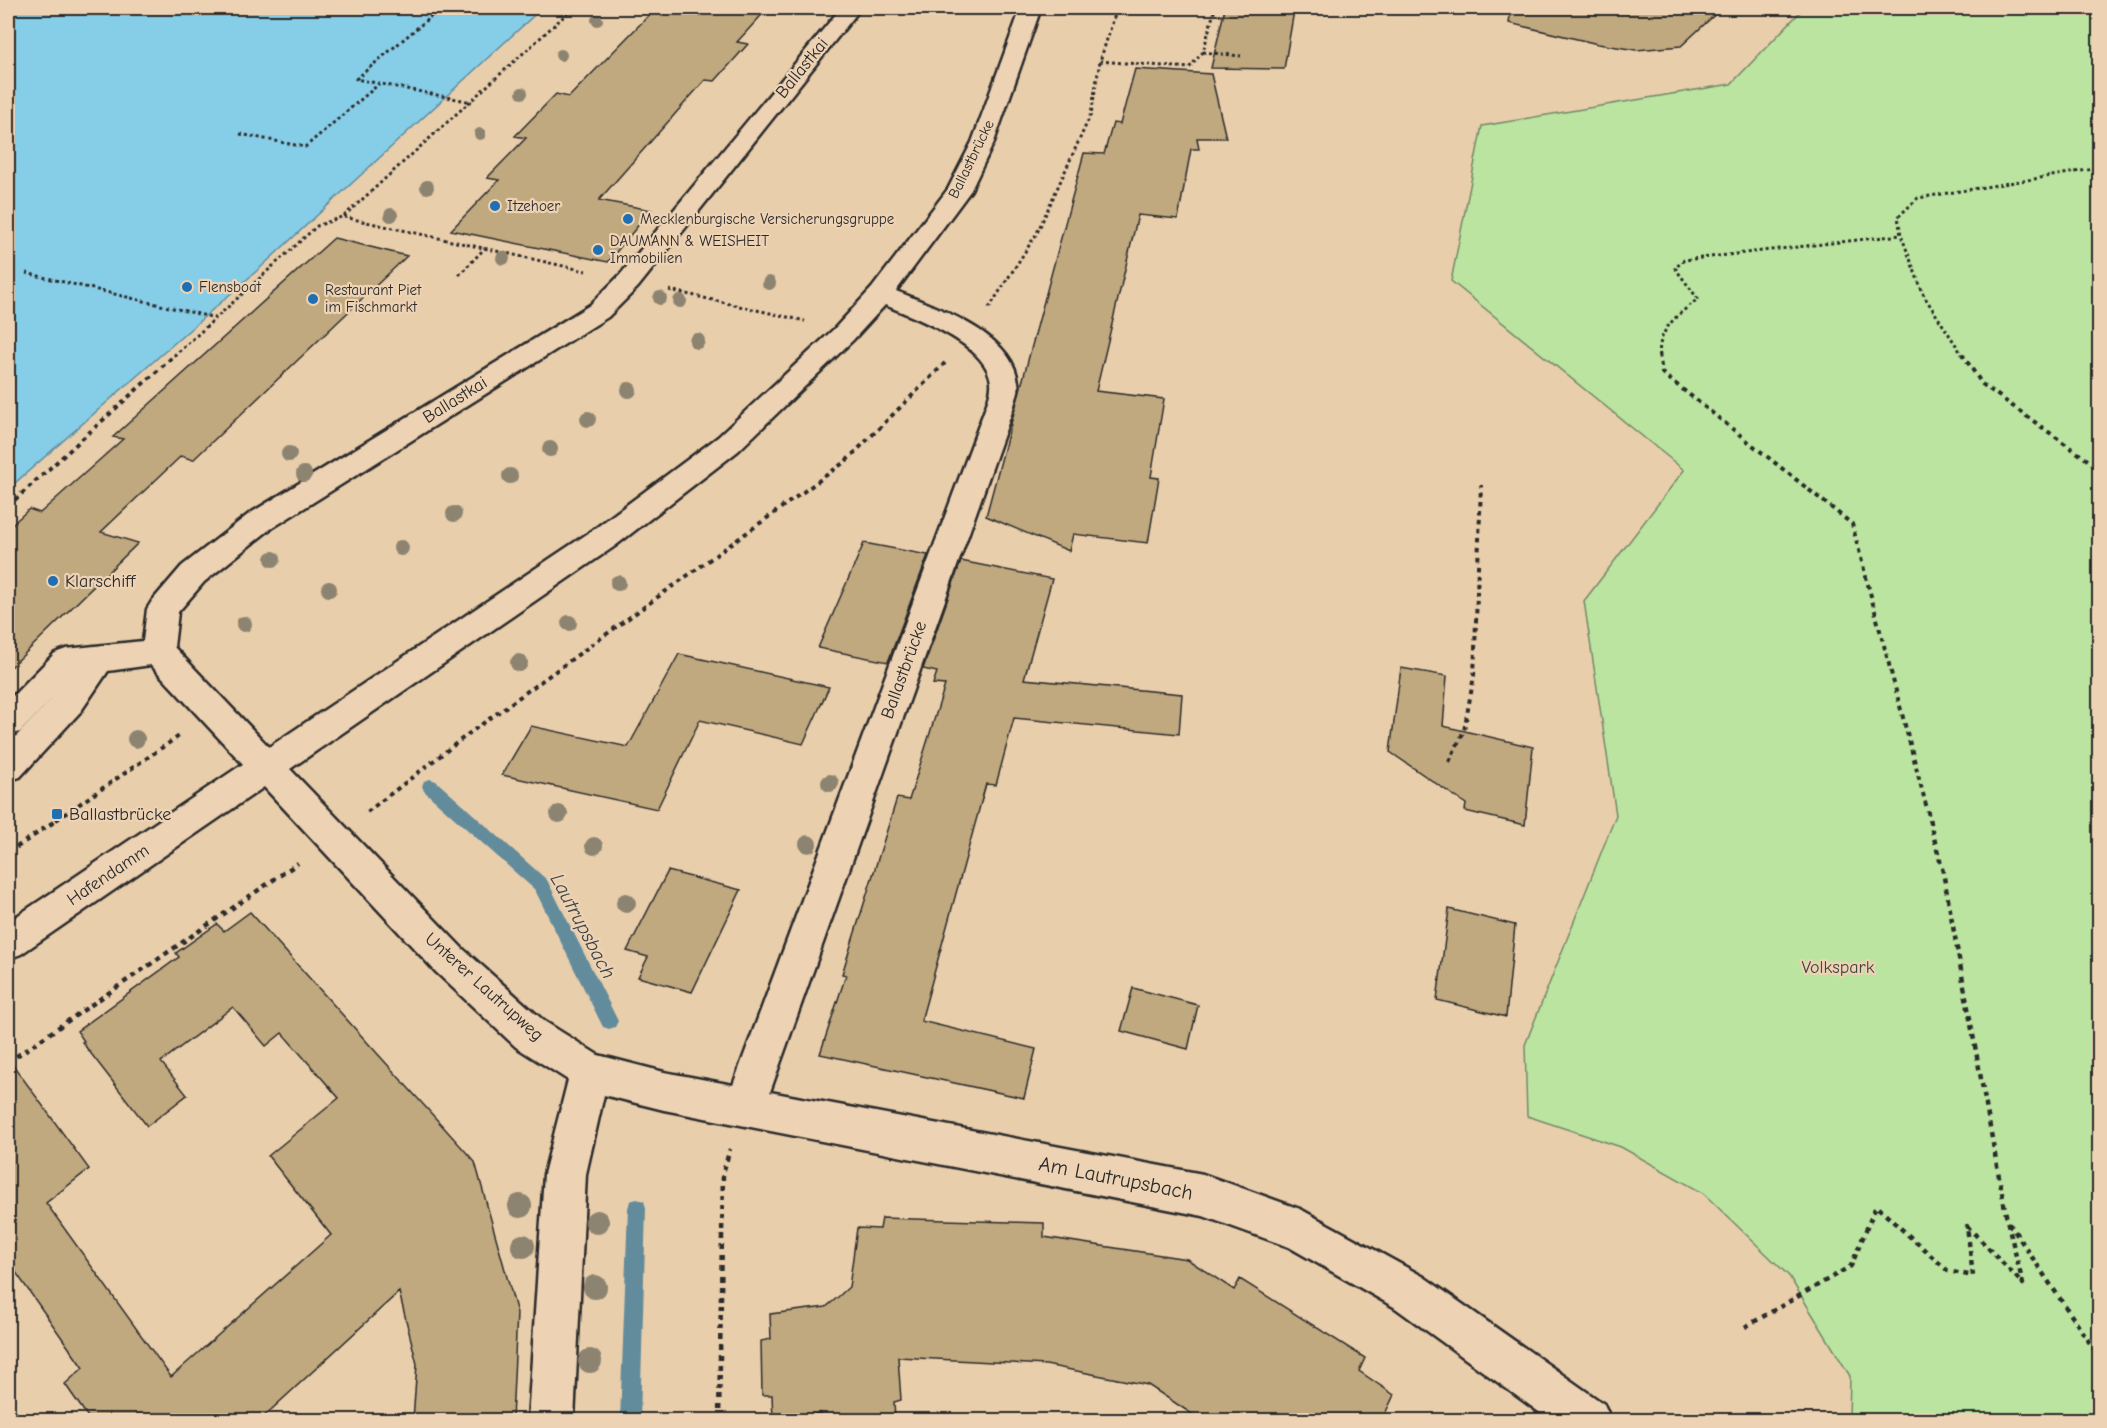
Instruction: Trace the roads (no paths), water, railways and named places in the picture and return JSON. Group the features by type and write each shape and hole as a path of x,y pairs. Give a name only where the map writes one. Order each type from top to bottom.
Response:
{"street":[{"name":"Ballastkai","path":"158,651 163,609 193,574 259,522 599,311 628,281 851,8"},
{"name":"Ballastbrücke","path":"268,768 604,538 728,444 844,334 881,294 959,190 983,142 1031,8"},
{"name":"Ballastbrücke","path":"745,1105 999,410 1005,382 999,362 972,336 881,294"},
{"path":"8,722 66,662 98,660 158,651 268,768"},
{"path":"8,767 69,702 98,660"},
{"name":"Unterer Lautrupweg","path":"268,768 465,975 530,1034 590,1072"},
{"name":"Hafendamm","path":"8,942 268,768"},
{"path":"551,1420 565,1174 590,1072"},
{"name":"Am Lautrupsbach","path":"590,1072 664,1091 1203,1195 1300,1230 1409,1292 1588,1420"}],"water":[{"path":"8,8 542,8 260,268 8,489"}],"waterway":[{"name":"Lautrupsbach","path":"430,786 541,885 609,1021"},
{"name":"Lautrupsbach","path":"630,1420 637,1208"}],"place":[{"name":"Itzehoer","path":"495,206"},
{"name":"Mecklenburgische Versicherungsgruppe","path":"628,219"},
{"name":"DAUMANN & WEISHEIT Immobilien","path":"598,250"},
{"name":"Flensboat","path":"187,287"},
{"name":"Restaurant Piet im Fischmarkt","path":"313,299"},
{"name":"Klarschiff","path":"53,581"},
{"name":"Ballastbrücke","path":"57,814"}],"park label":[{"name":"Volkspark","path":"1838,967"}]}
